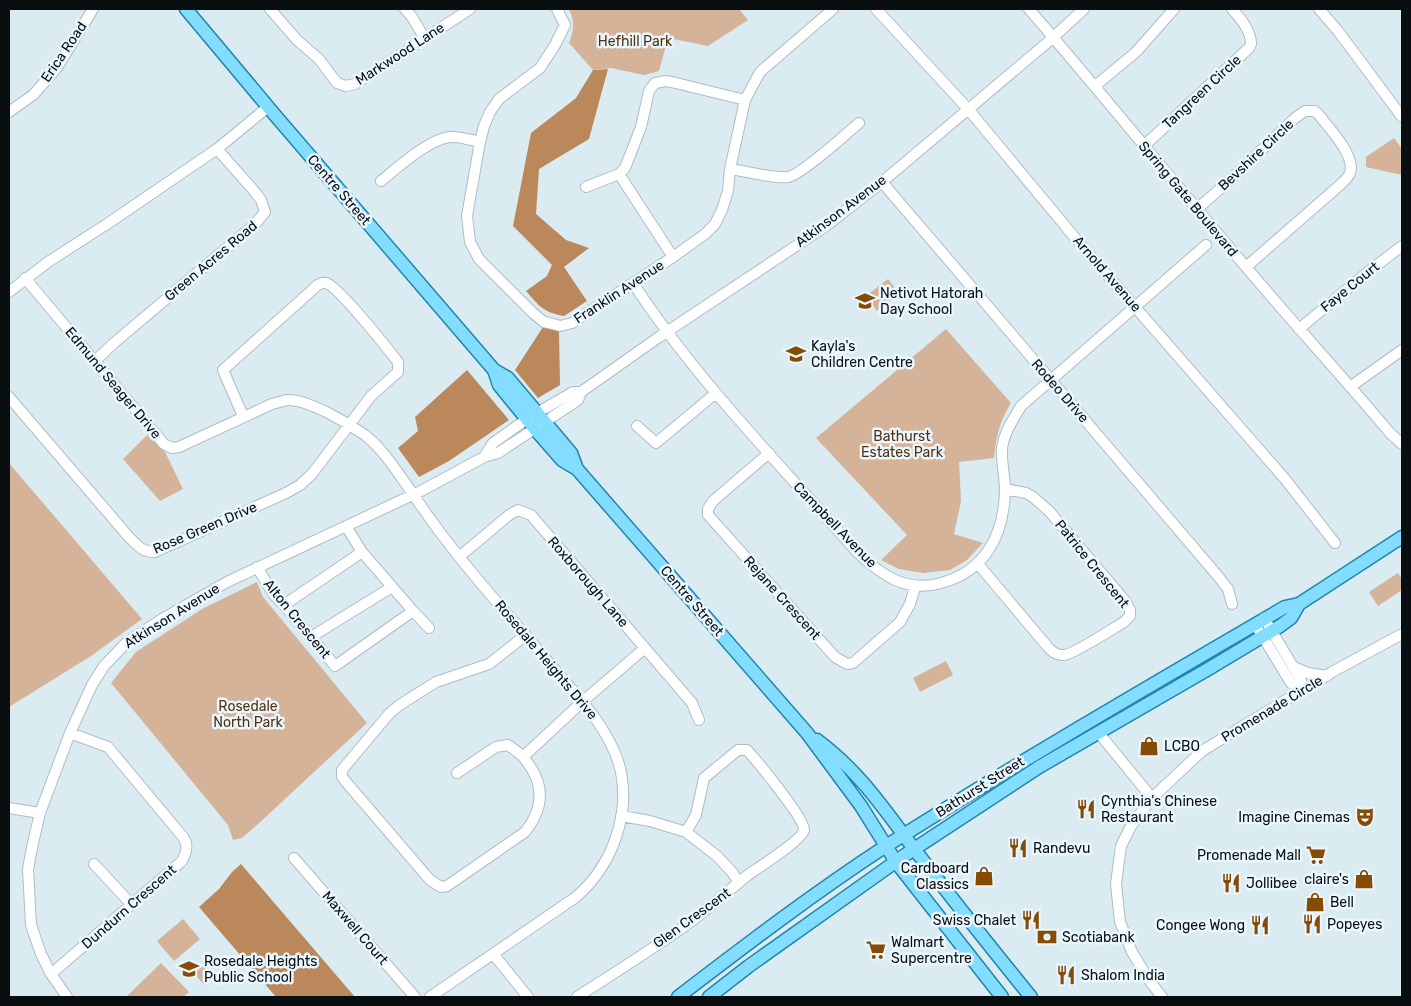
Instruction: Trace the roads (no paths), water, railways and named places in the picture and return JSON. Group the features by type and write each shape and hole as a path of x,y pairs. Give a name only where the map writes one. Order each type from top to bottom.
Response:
{"main road":[{"name":"Centre Street","path":"186,9 494,370 499,385 536,421 562,460 577,469 807,733 866,813 880,834 885,847 896,862 1002,997"},
{"name":"Bathurst Street","path":"678,997 775,922 959,799 1260,621 1285,607 1299,604 1402,537"},
{"name":"Bathurst Street","path":"709,997 914,849 1039,767 1267,634 1291,618 1299,604"},
{"name":"Centre Street","path":"807,733 836,754 873,793 914,849 1031,997"}],"street":[{"name":"Erica Road","path":"9,112 33,95 56,68 93,9"},
{"name":"Markwood Lane","path":"270,9 297,40 319,59 337,82 343,86 355,84 470,9"},
{"path":"405,9 425,39"},
{"name":"Franklin Avenue","path":"556,9 564,21 564,29 540,68 506,93 494,106 487,119 480,142 467,216 470,242 479,259 533,313 544,322 560,326 567,325 673,257 705,234 715,224 728,191 730,169 745,100 760,72 833,9"},
{"name":"Arnold Avenue","path":"876,9 968,109 1135,307 1285,479 1335,543"},
{"name":"Spring Gate Boulevard","path":"1029,9 1299,329 1390,433 1402,444"},
{"name":"Atkinson Avenue","path":"67,997 50,974 41,954 32,925 28,869 40,813 70,733 92,685 104,666 126,643 162,619 227,582 413,494 484,457 493,442 578,400 582,392 666,332 820,231 882,182 1084,9"},
{"path":"1095,86 1136,52 1174,9"},
{"name":"Tangreen Circle","path":"1144,146 1252,44 1249,33 1232,9"},
{"path":"1318,9 1338,31 1402,117"},
{"path":"586,187 619,174 625,168 641,127 649,91 655,83 666,81 745,100"},
{"path":"9,292 25,278 217,150 268,107"},
{"name":"Bevshire Circle","path":"1197,209 1295,118 1302,113 1316,111 1344,148 1351,164 1351,172 1340,185 1246,267"},
{"path":"730,169 781,177 793,176 859,123"},
{"path":"381,181 421,151 443,139 450,137 480,142"},
{"name":"Green Acres Road","path":"95,361 256,224 265,212 261,200 255,192 217,150"},
{"path":"619,174 673,257"},
{"name":"Rodeo Drive","path":"882,182 1228,589 1232,604"},
{"name":"Campbell Avenue","path":"633,283 666,332 716,393 866,561 891,578 915,587 934,585 958,578 978,564 988,553 1002,521 1005,489 1002,449 1007,431 1020,406 1206,245"},
{"name":"Faye Court","path":"1299,329 1402,246"},
{"name":"Edmund Seager Drive","path":"25,278 164,444 172,448 179,447 243,416 272,404 288,400 312,405 365,435 377,446 413,494"},
{"path":"243,416 224,370 318,285 328,283 344,298 398,362 399,367 395,376 371,396 348,425"},
{"path":"1350,387 1402,350"},
{"path":"637,426 656,443 716,393"},
{"name":"Rose Green Drive","path":"9,397 128,536 148,553 164,549 300,485 312,474 348,425"},
{"name":"Rejane Crescent","path":"769,453 713,501 708,509 708,515 835,657 847,664 853,663 900,622 910,604 915,587"},
{"name":"Patrice Crescent","path":"978,564 1047,646 1059,655 1065,656 1129,619 1130,610 1126,602 1049,511 1026,493 1005,489"},
{"name":"Rosedale Heights Drive","path":"413,494 460,557 598,722 619,764 624,799 614,846 601,869 586,888 494,955 430,997"},
{"name":"Roxborough Lane","path":"460,557 509,515 518,510 531,515 692,703 699,720"},
{"path":"346,526 362,552 429,628"},
{"path":"284,605 362,552"},
{"name":"Alton Crescent","path":"257,567 274,595 335,666 413,611"},
{"path":"312,637 392,587"},
{"path":"1260,621 1291,683 1302,691"},
{"path":"1267,634 1294,667 1302,680 1302,691"},
{"name":"Promenade Circle","path":"1162,997 1132,952 1120,922 1116,889 1121,846 1131,826 1152,798 1202,751 1326,676 1402,634"},
{"path":"457,773 502,745 508,744 523,757 536,777 541,799 534,820 525,832 447,886 441,886 430,880 342,777 342,770 388,715 398,706 436,682 489,664 526,635"},
{"path":"523,757 582,702 645,648"},
{"path":"1294,667 1308,673 1326,676"},
{"path":"1098,732 1152,798"},
{"name":"Dundurn Crescent","path":"50,974 182,861 187,848 186,841 108,747 70,733"},
{"path":"686,832 696,815 704,778 738,750 747,750 785,797 802,821 805,829 803,834 795,841 739,883"},
{"path":"9,808 40,813"},
{"name":"Glen Crescent","path":"577,997 689,923 739,883 732,872 717,856 686,832 621,816"},
{"name":"Maxwell Court","path":"294,858 415,997"},
{"path":"94,864 132,905"},
{"path":"494,955 528,997"}],"place":[{"name":"Netivot Hatorah Day School","path":"865,301"},
{"name":"Kayla's Children Centre","path":"796,354"},
{"name":"LCBO","path":"1149,746"},
{"name":"Cynthia's Chinese Restaurant","path":"1086,809"},
{"name":"Imagine Cinemas","path":"1365,817"},
{"name":"Randevu","path":"1018,848"},
{"name":"Promenade Mall","path":"1316,855"},
{"name":"Cardboard Classics","path":"984,876"},
{"name":"claire's","path":"1364,879"},
{"name":"Jollibee","path":"1231,883"},
{"name":"Bell","path":"1315,902"},
{"name":"Swiss Chalet","path":"1031,920"},
{"name":"Popeyes","path":"1312,924"},
{"name":"Congee Wong","path":"1260,925"},
{"name":"Scotiabank","path":"1047,937"},
{"name":"Walmart Supercentre","path":"876,950"},
{"name":"Rosedale Heights Public School","path":"189,969"},
{"name":"Shalom India","path":"1066,975"}],"park label":[{"name":"Hefhill Park","path":"635,41"},
{"name":"Bathurst Estates Park","path":"902,444"},
{"name":"Rosedale North Park","path":"248,714"}]}
